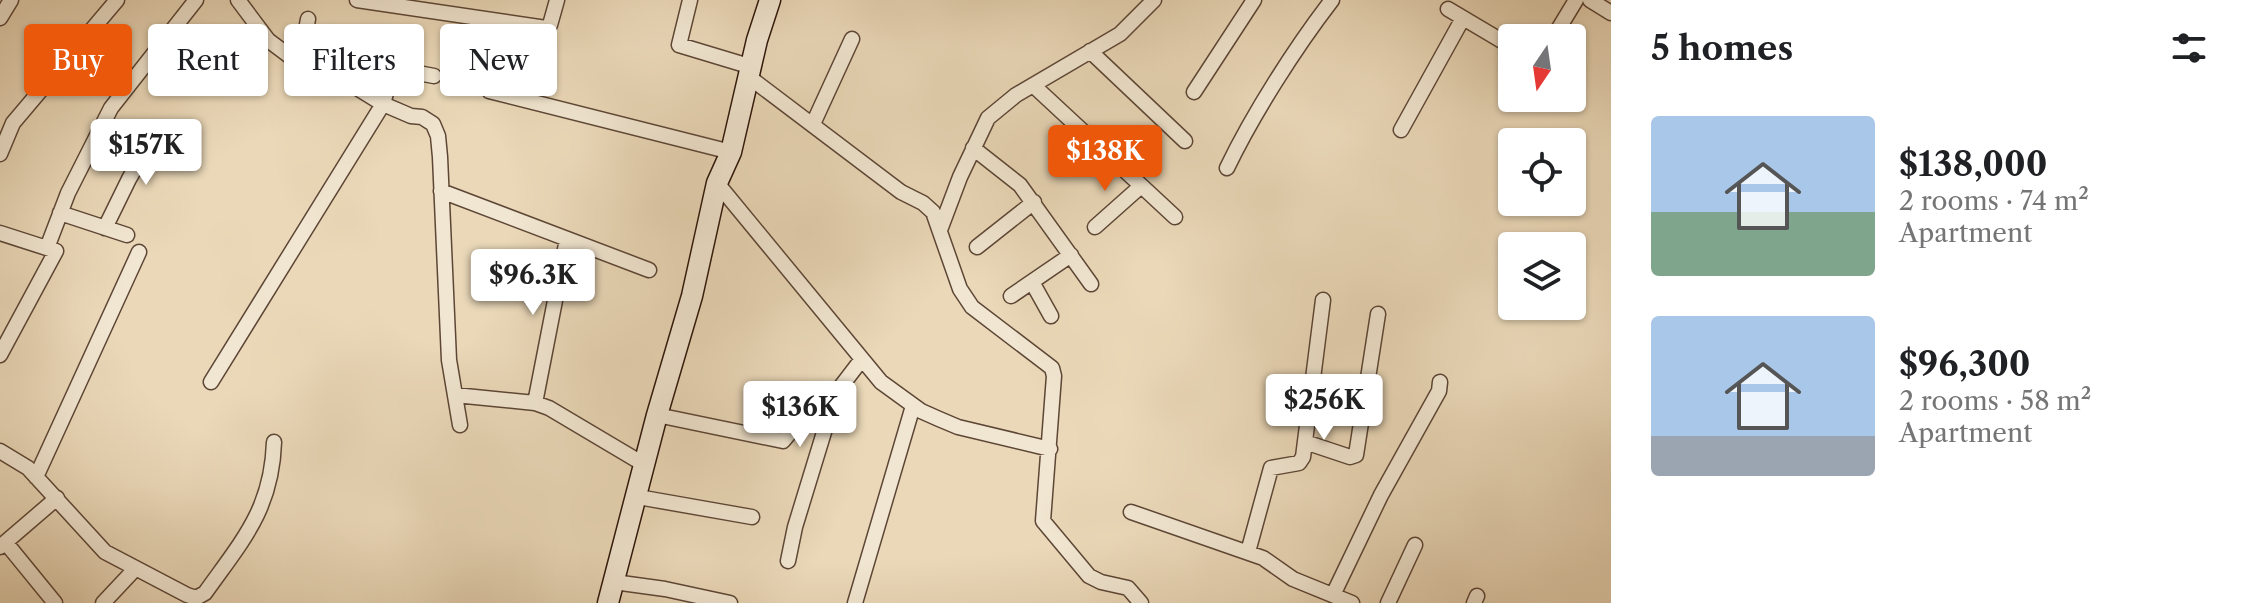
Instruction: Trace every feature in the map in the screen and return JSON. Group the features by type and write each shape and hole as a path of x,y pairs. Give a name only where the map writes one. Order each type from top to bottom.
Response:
{"street":[{"path":"0,18 11,0"},
{"path":"0,154 13,123 117,0"},
{"path":"47,248 60,213 111,108 196,0"},
{"path":"238,0 268,40 284,52"},
{"path":"357,0 546,28 550,25 557,0"},
{"path":"690,0 679,45 750,72 901,192 923,203 933,212 960,289 972,307 1052,368 1050,449 1043,521 1089,576 1128,588 1141,603"},
{"path":"608,603 695,285 717,183 731,152 770,0"},
{"path":"940,230 988,118 1016,95 1120,34 1154,0"},
{"path":"1194,92 1254,0"},
{"path":"1227,168 1253,121 1332,0"},
{"path":"1561,24 1576,0"},
{"path":"1590,0 1611,13"},
{"path":"1448,9 1498,39"},
{"path":"1401,130 1463,18"},
{"path":"307,24 308,19"},
{"path":"813,124 852,39"},
{"path":"1090,51 1185,141"},
{"path":"424,74 434,76"},
{"path":"1034,86 1175,217"},
{"path":"370,96 411,116 422,117 433,124 438,136 449,360 460,425"},
{"path":"211,382 385,96"},
{"path":"509,96 731,152"},
{"path":"105,228 148,157 157,130"},
{"path":"98,133 148,157"},
{"path":"973,148 1004,170 1034,202 1091,284"},
{"path":"717,183 881,382 913,406 958,427 1050,449"},
{"path":"1095,227 1140,187"},
{"path":"441,191 649,270"},
{"path":"977,247 1034,202"},
{"path":"60,213 127,235"},
{"path":"0,233 56,251 0,355"},
{"path":"535,403 567,239"},
{"path":"36,477 139,252"},
{"path":"1011,296 1071,255"},
{"path":"1032,282 1051,316"},
{"path":"1248,552 1271,468 1299,463 1305,442 1323,300"},
{"path":"1305,442 1350,457 1356,455 1378,314"},
{"path":"657,415 783,441 808,411 836,393 862,359"},
{"path":"1333,595 1381,495 1439,391 1440,382"},
{"path":"788,561 795,527 836,393"},
{"path":"455,395 535,403 549,408 645,465"},
{"path":"855,603 913,406"},
{"path":"0,451 28,468 105,552 196,598 205,593 252,527 271,483 274,442"},
{"path":"638,497 752,517"},
{"path":"55,603 3,545 57,498"},
{"path":"1131,512 1263,558 1293,579 1352,603"},
{"path":"1388,603 1415,545"},
{"path":"103,603 135,569"},
{"path":"614,582 730,603"}]}
